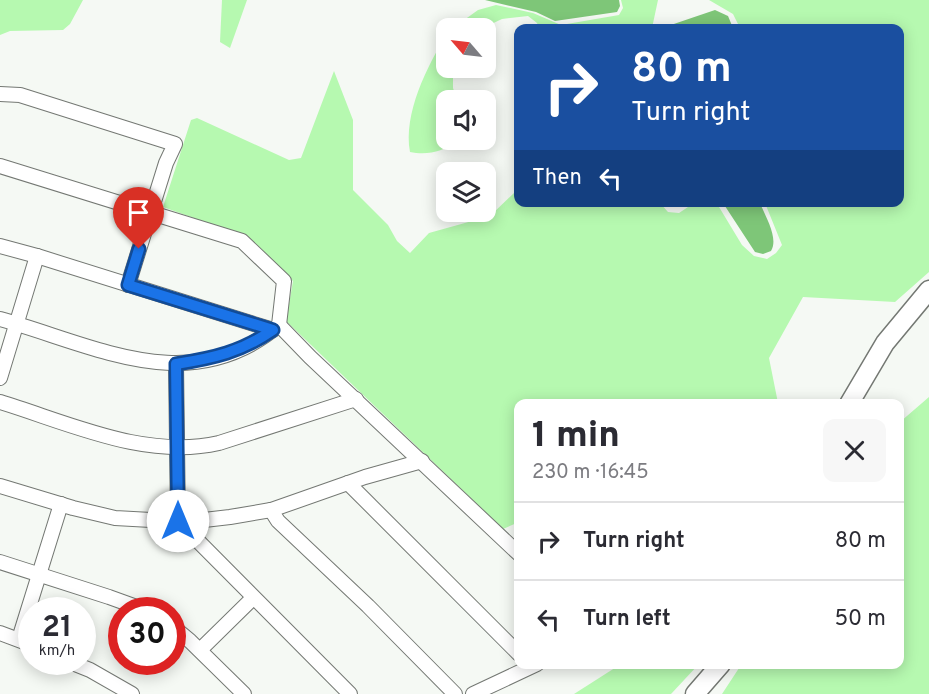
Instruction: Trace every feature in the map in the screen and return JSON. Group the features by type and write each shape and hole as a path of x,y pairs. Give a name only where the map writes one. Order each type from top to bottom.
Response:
{"main road":[{"path":"852,399 885,343 929,290"},
{"path":"695,694 717,669"}],"street":[{"path":"0,94 20,95 176,144 166,163 128,285"},
{"path":"0,166 242,241 284,281 276,327 247,346 226,355 176,364 152,363 113,355 0,319"},
{"path":"0,246 276,327 356,399 514,549"},
{"path":"0,378 37,256"},
{"path":"176,364 183,521 194,537 350,694"},
{"path":"0,402 119,439 147,446 178,448 219,443 356,399"},
{"path":"0,486 115,518 183,521 230,517 271,510 348,483 422,461"},
{"path":"348,483 514,649"},
{"path":"34,597 39,574 61,504"},
{"path":"271,510 278,521 368,606 454,694"},
{"path":"0,562 108,597"},
{"path":"200,650 253,598"},
{"path":"0,633 18,639"},
{"path":"186,638 244,694"},
{"path":"473,694 525,669"},
{"path":"96,673 132,694"}],"shaded area":[{"path":"0,0 83,0 70,24 63,30 10,31 0,35"},
{"path":"222,0 247,0 230,48 220,42"},
{"path":"485,0 619,0 620,6 617,12 555,21 536,12"},
{"path":"621,0 658,0 653,24 567,24 619,15 623,8"},
{"path":"709,0 929,0 929,272 895,302 803,297 769,358 777,399 514,399 514,524 503,529 286,321 293,281 244,236 163,207 191,120 197,118 289,160 301,158 334,71 353,120 353,190 388,225 397,241 410,253 429,233 468,222 496,222 496,210 514,193 514,207 664,207 668,212 679,213 688,207 719,207 742,245 754,256 767,259 782,245 767,207 904,207 904,24 738,24 733,14"},
{"path":"496,5 533,13 559,24 537,24 528,16 496,22 496,18 467,18 478,10"},
{"path":"715,10 728,16 731,24 674,24"},
{"path":"436,54 436,78 453,78 454,90 436,90 436,150 440,150 410,152 409,137 413,106"},
{"path":"726,207 762,207 772,234 773,246 771,251 763,254 755,252"},
{"path":"929,397 929,694 722,694 738,669 904,669 904,419"},
{"path":"613,669 694,669 671,694 574,694"}],"route":[{"path":"139,249 128,285 273,330 247,346 226,355 176,364 178,521"}]}
